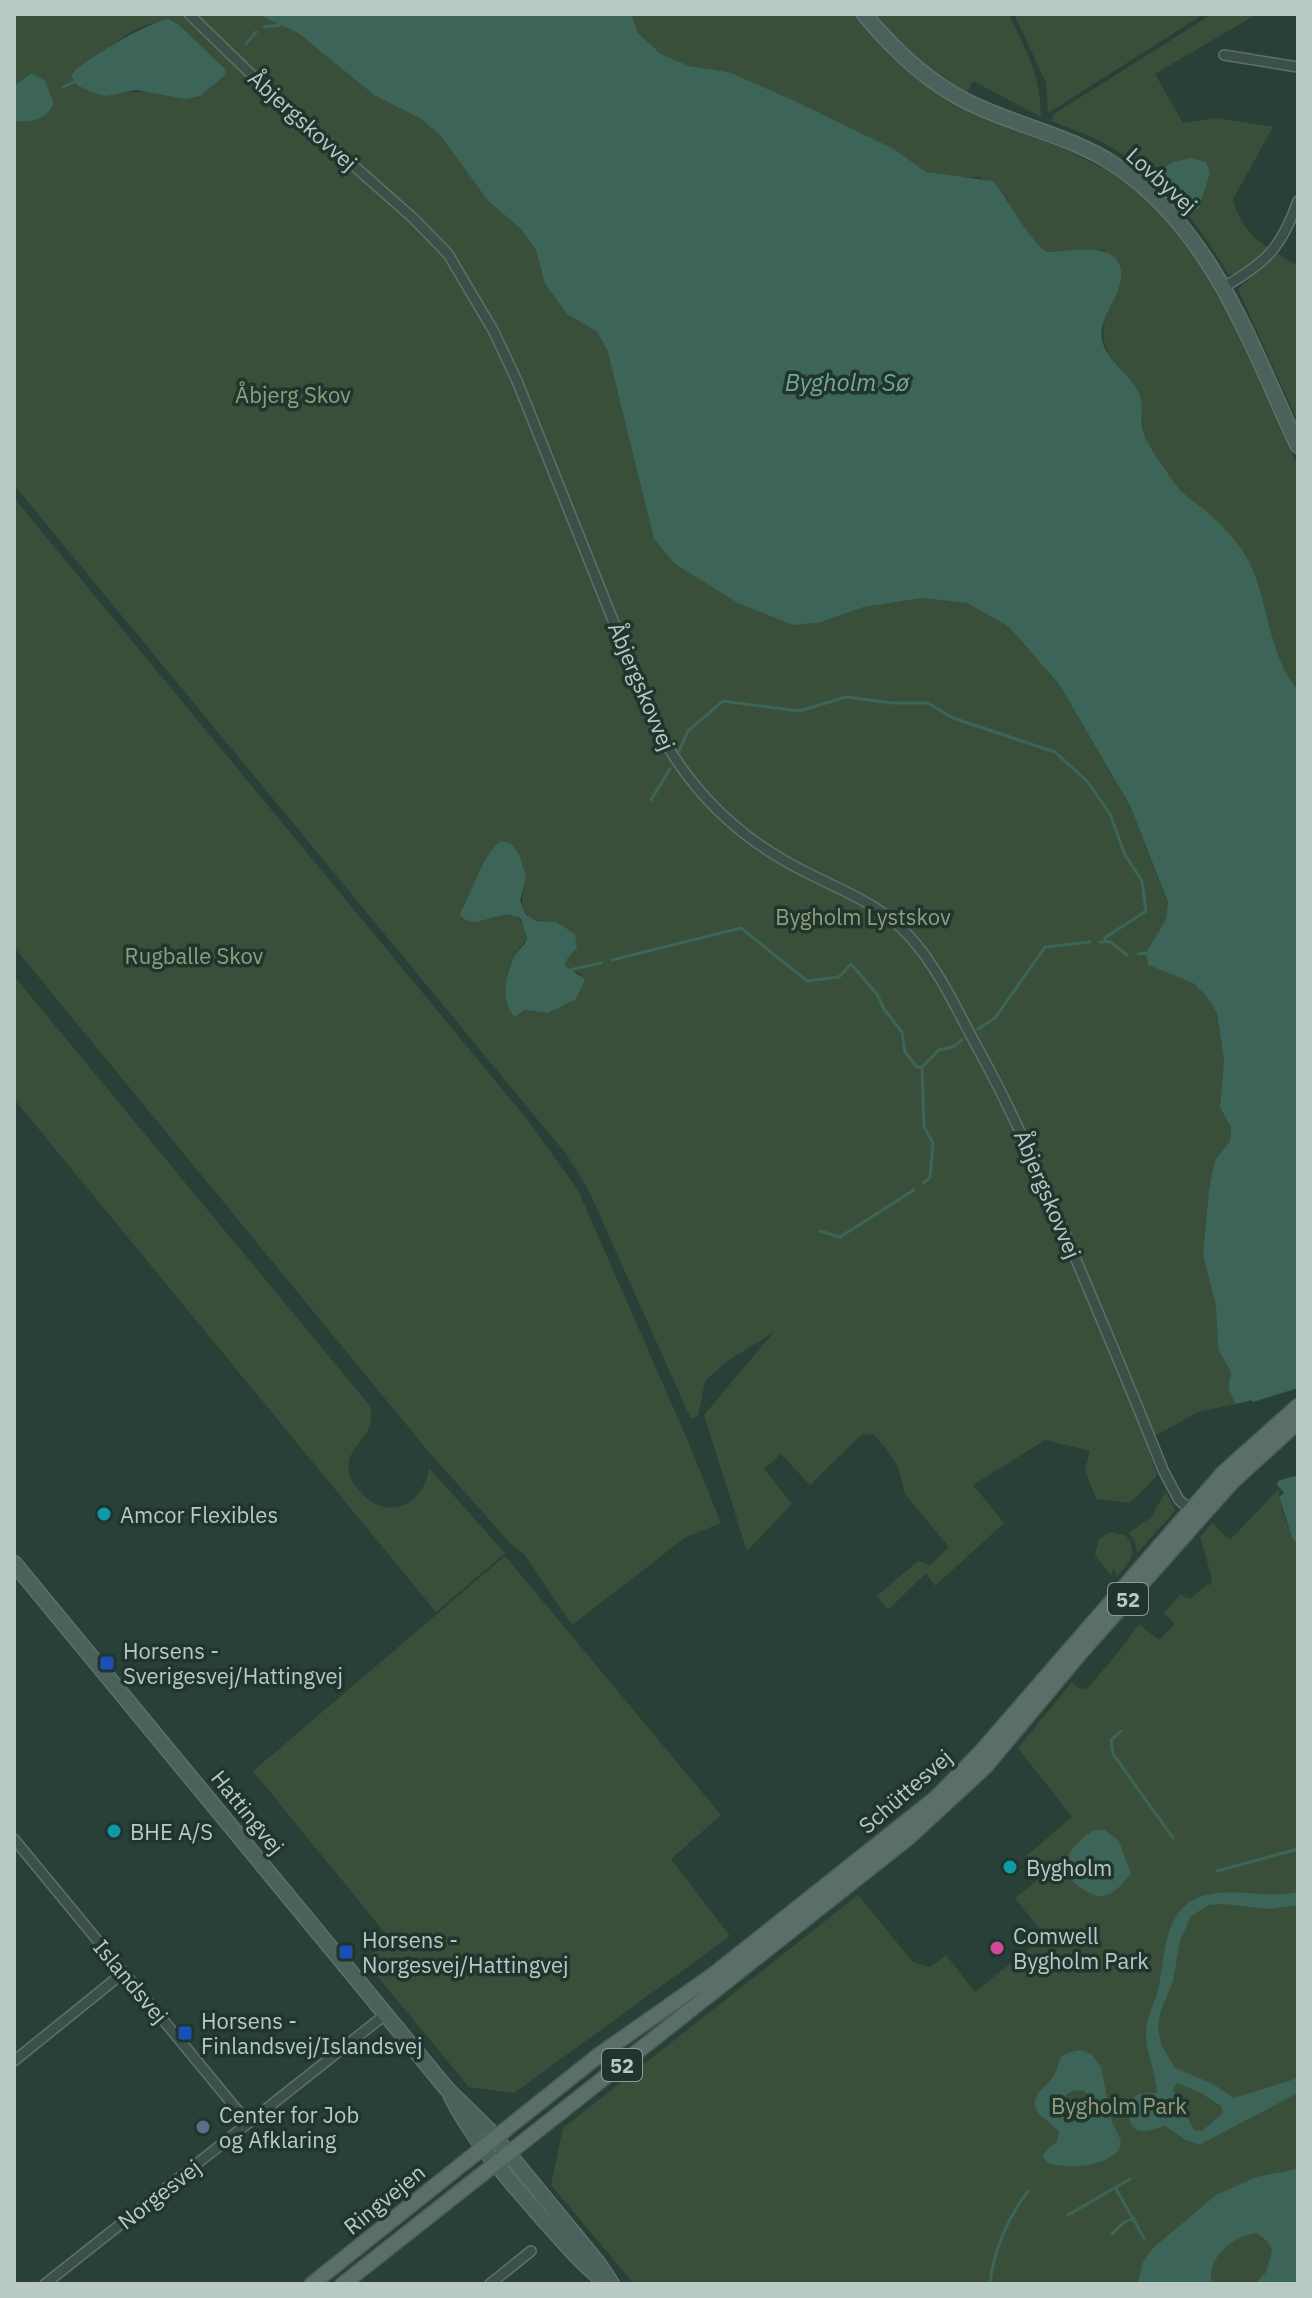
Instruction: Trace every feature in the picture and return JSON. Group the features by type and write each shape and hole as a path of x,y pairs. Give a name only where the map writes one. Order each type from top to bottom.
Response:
{"main road":[{"name":"Schüttesvej","path":"483,2147 599,2055 713,1975 936,1798 989,1743 1223,1473 1298,1406"},
{"name":"Schüttesvej","path":"509,2154 944,1807 985,1767 1082,1651 1232,1482 1298,1422"},
{"name":"Ringvejen","path":"312,2284 483,2147"},
{"name":"Ringvejen","path":"343,2284 509,2154"}],"street":[{"name":"Åbjergskovvej","path":"189,14 255,78 414,219 448,254 493,330 517,381 653,720 670,754 692,784 722,815 761,846 883,912 908,935 927,959 1004,1096 1048,1193 1163,1470 1179,1500 1190,1509"},
{"name":"Lovbyvej","path":"864,14 885,40 912,64 970,103 1089,151 1134,179 1181,224 1224,287 1298,446"},
{"path":"1224,55 1298,67"},
{"path":"1224,287 1247,274 1271,254 1284,236 1298,201"},
{"name":"Hattingvej","path":"14,1563 447,2089 496,2164 589,2271 610,2284"},
{"name":"Islandsvej","path":"14,1839 248,2123"},
{"path":"14,2061 123,1973"},
{"name":"Norgesvej","path":"45,2284 386,2014"},
{"name":"Hattingvej","path":"447,2089 496,2137 598,2263 610,2284"},
{"path":"490,2284 531,2251"}],"green space":[{"path":"14,14 257,14 298,33 374,95 421,119 441,136 488,201 520,228 536,250 545,284 567,314 597,332 608,352 821,622 864,607 923,598 967,603 1009,627 1059,684 1130,807 1168,903 1166,919 1146,953 1148,965 1193,983 1217,1013 1224,1060 1220,1108 1231,1127 1230,1141 1215,1160 1203,1255 1216,1306 1218,1349 1231,1373 1228,1388 1236,1404 1198,1412 1146,1441 1157,1476 1130,1503 1096,1499 1085,1470 1090,1451 1045,1440 973,1485 1004,1523 935,1586 926,1573 888,1610 877,1596 918,1561 930,1565 949,1547 905,1494 898,1466 885,1447 874,1435 862,1434 810,1485 781,1454 764,1469 792,1504 747,1551 704,1415 774,1332 727,1361 705,1381 698,1416 691,1419 588,1189 566,1154 14,485 14,121 38,119 54,103 45,82 14,86","holes":["168,18 225,70 185,99 155,92 123,92 75,70 134,30","485,864 526,877 522,898 524,911 535,919 556,922 577,948 565,966 582,974 576,999 548,1013 526,1010 515,1017 507,975 516,953 527,938 524,925 515,915 482,921 459,914"]},
{"path":"631,14 1009,14 1035,76 1041,117 973,81 960,105 977,116 1060,147 1123,178 1171,223 1200,260 1218,298 1223,301 1298,467 1298,690 1280,660 1255,575 1241,549 1177,486 1146,439 1138,390 1115,362 1104,342 1104,323 1120,283 1105,250 1046,252 1030,238 1005,196 980,177 947,177 925,172 894,149 795,101 729,72 689,66 661,54 638,33"},
{"path":"1014,14 1204,14 1048,113 1046,83"},
{"path":"1212,14 1257,14 1155,74 1183,123 1216,118 1273,127 1233,199 1246,228 1270,249 1239,274 1228,274 1188,215 1137,165 1096,139 1051,121 1054,114"},
{"path":"1278,254 1298,266 1298,422 1238,289"},
{"name":"Rugballe Skov","path":"14,498 526,1118 578,1190 721,1523 686,1537 572,1625 525,1555 511,1544 428,1451 14,947"},
{"path":"14,976 370,1406 369,1427 354,1450 348,1468 358,1489 379,1506 401,1506 419,1493 429,1468 505,1553 436,1612 14,1099"},
{"name":"Bygholm Park","path":"1279,1489 1285,1518 1298,1545 1298,2284 634,2284 551,2185 563,2128 858,1895 913,1962 930,1967 946,1955 975,1992 1045,1936 1015,1898 1041,1877 1025,1857 1072,1817 1018,1748 1072,1682 1079,1689 1088,1688 1139,1624 1159,1640 1175,1624 1164,1613 1180,1595 1190,1599 1208,1584 1210,1586 1212,1578 1200,1537 1212,1523 1230,1540"},
{"path":"1166,1491 1175,1511 1137,1553 1135,1541 1129,1533 1151,1517"},
{"path":"1111,1532 1126,1536 1132,1548 1129,1562 1117,1576 1113,1567 1111,1576 1095,1555 1099,1539"},
{"path":"505,1556 721,1815 671,1859 730,1936 514,2093 469,2087 364,1960 389,1938 253,1771"}],"water":[{"name":"Bygholm Sø","path":"257,14 631,14 638,33 661,54 689,66 729,72 795,101 894,149 926,172 993,181 1031,236 1046,252 1093,250 1110,254 1116,259 1121,278 1102,329 1104,346 1137,389 1144,434 1167,473 1181,491 1229,533 1248,560 1280,660 1298,690 1298,1388 1236,1404 1228,1388 1231,1373 1218,1349 1216,1306 1203,1255 1215,1160 1230,1141 1231,1127 1220,1108 1224,1060 1217,1013 1193,983 1148,965 1146,953 1166,919 1168,902 1130,806 1059,684 1009,627 967,603 923,598 864,607 821,622 793,625 738,603 675,564 654,539 608,352 597,332 567,314 545,284 536,250 520,228 488,201 441,136 421,119 374,95 298,33"},
{"path":"168,18 226,70 225,75 200,96 185,99 136,90 106,96 77,85 71,76 108,47"},
{"path":"32,73 45,81 54,103 38,119 14,121 14,86"},
{"path":"1190,158 1206,162 1210,173 1199,208 1195,211 1184,207 1154,177 1173,162"},
{"path":"501,841 510,843 519,854 526,877 520,901 526,915 538,921 556,922 575,934 577,948 565,966 585,979 576,999 548,1013 525,1010 515,1017 507,1003 509,969 527,938 521,919 505,915 473,922 459,914 483,863"},
{"path":"1298,1477 1298,1545 1292,1537 1279,1497 1284,1493 1277,1485 1278,1481"},
{"path":"1094,1830 1105,1830 1119,1841 1131,1874 1114,1891 1102,1896 1077,1885 1066,1870 1070,1853"},
{"path":"1229,1892 1298,1892 1298,1905 1270,1909 1209,1905 1191,1916 1180,1941 1173,1981 1160,2013 1158,2027 1161,2044 1175,2068 1213,2084 1234,2098 1298,2078 1298,2093 1199,2145 1165,2126 1144,2131 1134,2128 1129,2114 1133,2098 1139,2094 1157,2093 1146,2027 1158,1992 1169,1932 1175,1919 1192,1900 1206,1895","holes":["1177,2083 1221,2106 1223,2113 1202,2131 1194,2130 1173,2089"]},
{"path":"1081,2050 1092,2055 1101,2067 1112,2122 1121,2141 1119,2150 1095,2164 1066,2166 1047,2163 1043,2156 1057,2142 1059,2131 1038,2113 1034,2104 1056,2072 1062,2056","holes":["1084,2091 1090,2101 1089,2110 1071,2122 1061,2114 1058,2106 1068,2093"]},
{"path":"1298,2169 1297,2284 1255,2284 1266,2272 1272,2250 1257,2233 1239,2238 1223,2250 1213,2265 1212,2284 1138,2284 1142,2264 1153,2248 1216,2195 1256,2177"}],"waterway":[{"path":"264,27 280,25"},
{"path":"246,44 256,32"},
{"path":"63,87 74,82"},
{"path":"679,751 688,731 723,701 799,711 846,697 893,703 928,703 953,718 1055,752 1087,781 1110,814 1125,855 1142,881 1146,911 1106,937 1104,942"},
{"path":"651,800 670,769"},
{"path":"612,960 741,928 807,981 839,977 851,964 877,994 902,1032 905,1052 917,1067 922,1067 939,1050 953,1047 962,1040"},
{"path":"978,1029 995,1018 1045,947 1090,942"},
{"path":"1100,942 1111,942 1127,955"},
{"path":"1138,954 1146,953"},
{"path":"569,970 601,963"},
{"path":"922,1067 924,1127 933,1143 930,1178 923,1183"},
{"path":"820,1231 840,1237 914,1190"},
{"path":"1121,1731 1111,1740 1113,1754 1173,1838"},
{"path":"1217,1871 1298,1849"},
{"path":"1068,2215 1130,2179"},
{"path":"1115,2187 1144,2238"},
{"path":"990,2284 1003,2235 1028,2191"},
{"path":"1112,2234 1123,2223 1134,2218"}],"place":[{"name":"Amcor Flexibles","path":"104,1514"},
{"name":"Horsens - Sverigesvej/Hattingvej","path":"107,1663"},
{"name":"BHE A/S","path":"114,1831"},
{"name":"Bygholm","path":"1010,1867"},
{"name":"Comwell Bygholm Park","path":"997,1948"},
{"name":"Horsens - Norgesvej/Hattingvej","path":"346,1952"},
{"name":"Horsens - Finlandsvej/Islandsvej","path":"185,2033"},
{"name":"Center for Job og Afklaring","path":"203,2127"}],"park label":[{"name":"Åbjerg Skov","path":"293,394"},
{"name":"Bygholm Lystskov","path":"863,916"}]}
